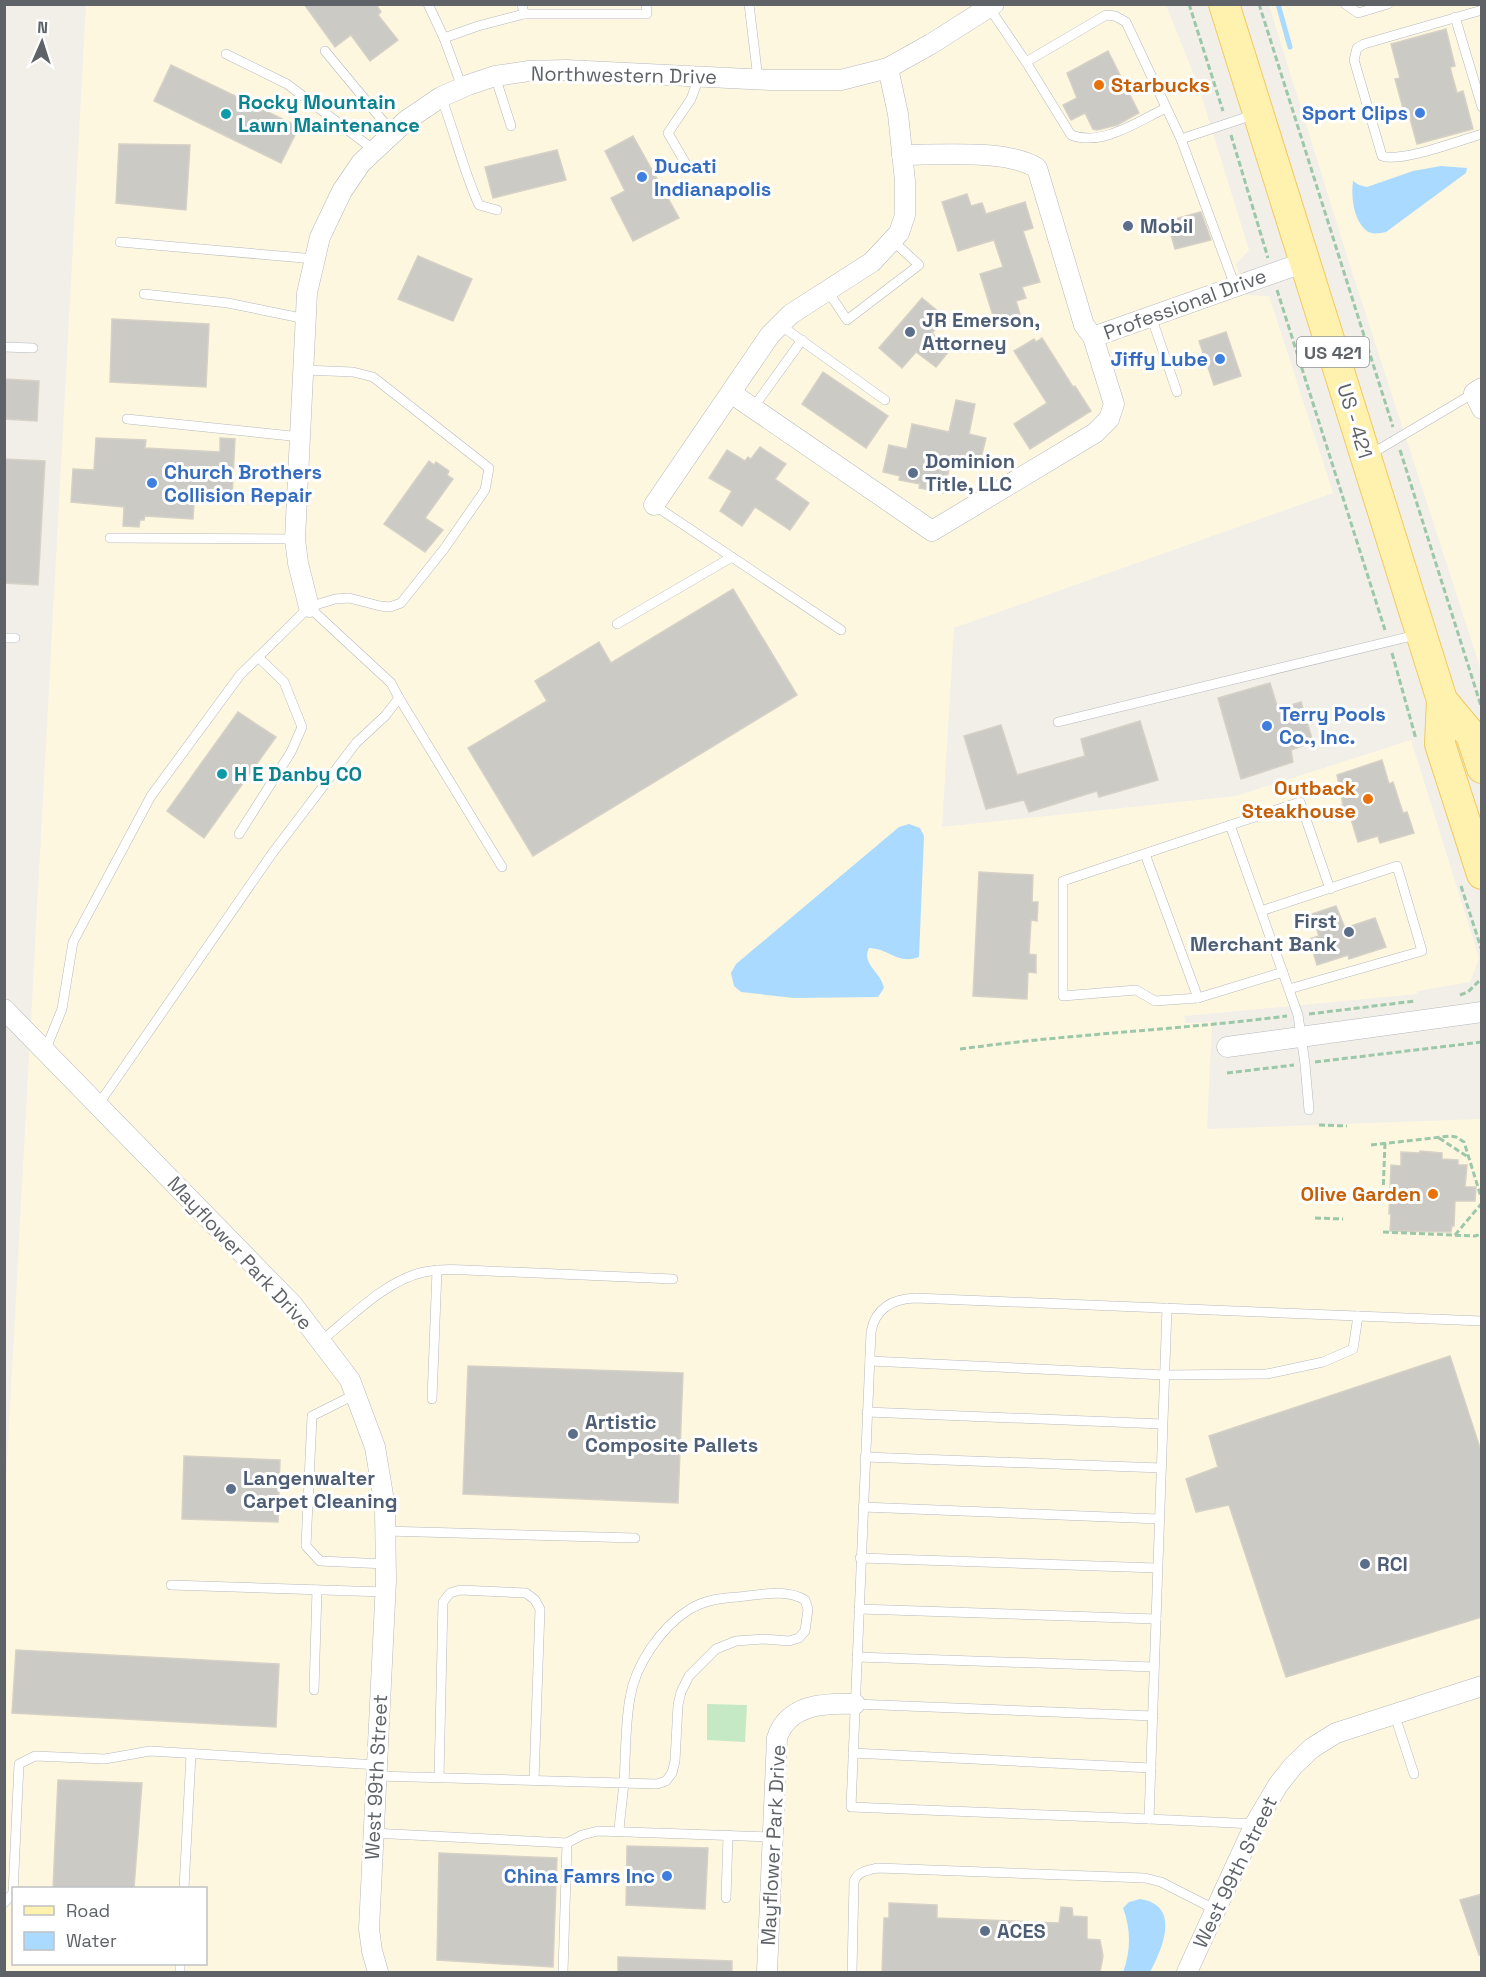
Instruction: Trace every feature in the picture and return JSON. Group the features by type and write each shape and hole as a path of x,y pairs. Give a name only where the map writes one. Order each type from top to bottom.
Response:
{"main road":[{"name":"US - 421","path":"1224,4 1442,700 1440,744 1471,879"},
{"name":"US - 421","path":"1442,700 1471,735 1482,768"}],"street":[{"name":"Northwestern Drive","path":"309,607 298,563 295,539 307,293 320,237 330,212 361,163 392,132 441,97 462,87 495,76 529,71 566,70 758,79 841,80 888,68 931,44 990,6"},
{"path":"654,505 770,335 790,314 872,262 899,233 905,215 902,155 898,114 888,68"},
{"name":"Professional Drive","path":"902,155 1006,156 1026,161 1037,168 1083,325 1093,337 1305,262"},
{"path":"731,393 932,531 1095,433 1109,419 1114,404 1093,337"},
{"name":"Mayflower Park Drive","path":"4,1008 293,1305 350,1380 375,1448 386,1507 386,1579"},
{"path":"1227,1047 1482,1012"},
{"name":"West 99th Street","path":"376,1971 369,1929 386,1579"},
{"name":"West 99th Street","path":"1187,1972 1255,1824 1278,1785 1293,1766 1312,1748 1336,1733 1482,1686"},
{"name":"Mayflower Park Drive","path":"767,1972 776,1750 781,1727 789,1718 807,1707 831,1703 855,1704"}],"lane":[{"path":"428,4 444,38 462,87"},
{"path":"444,38 523,9 647,14 646,4"},
{"path":"749,4 758,79"},
{"path":"1345,4 1358,13 1388,4"},
{"path":"990,6 1071,135 1079,138 1101,138 1166,108"},
{"path":"1482,10 1364,44 1357,48 1354,60 1383,156 1390,159 1404,156 1482,134"},
{"path":"1026,62 1106,15 1115,16 1126,22 1181,140 1235,286"},
{"path":"1455,17 1482,107"},
{"path":"325,51 392,132"},
{"path":"226,54 287,84 374,150"},
{"path":"686,164 668,133 691,99 700,75"},
{"path":"495,76 511,126"},
{"path":"441,97 470,186 479,205 497,210"},
{"path":"1181,140 1258,114"},
{"path":"827,290 847,320 919,265 892,240"},
{"path":"120,242 315,259"},
{"path":"144,294 228,303 306,319"},
{"path":"1151,316 1177,392"},
{"path":"780,325 885,400"},
{"path":"753,408 802,340"},
{"path":"4,346 33,348"},
{"path":"45,1050 62,1009 73,942 151,796 240,675 309,607 335,599 349,598 390,607 401,603 444,549 484,490 489,468 373,376 353,372 304,370"},
{"path":"1366,457 1479,396"},
{"path":"127,420 301,437"},
{"path":"654,505 841,630"},
{"path":"110,538 295,539"},
{"path":"617,624 732,557"},
{"path":"309,607 391,682 502,867"},
{"path":"1058,722 1421,633"},
{"path":"4,638 15,638"},
{"path":"240,834 291,753 302,727 284,682 258,657"},
{"path":"98,1105 277,847 356,743 385,716 399,698"},
{"path":"1283,972 1198,998 1155,1001 1136,990 1063,996 1063,881 1300,802 1330,889"},
{"path":"1230,825 1298,1015 1309,1110"},
{"path":"1145,854 1198,998"},
{"path":"1261,911 1397,866 1422,951 1289,989"},
{"path":"321,1341 393,1284 409,1276 436,1270 466,1269 674,1279"},
{"path":"432,1398 436,1270"},
{"path":"1255,1824 851,1807 860,1558 871,1332 874,1318 886,1306 906,1298 1482,1321"},
{"path":"1149,1819 1167,1308"},
{"path":"870,1361 1164,1375 1268,1374 1323,1362 1353,1349 1358,1316"},
{"path":"356,1394 312,1416 306,1546 320,1561 386,1579"},
{"path":"867,1412 1162,1424"},
{"path":"865,1457 1161,1468"},
{"path":"864,1507 1159,1519"},
{"path":"386,1531 635,1538"},
{"path":"860,1558 1157,1568"},
{"path":"171,1586 317,1590 386,1579"},
{"path":"314,1690 317,1590"},
{"path":"439,1777 443,1602 450,1593 460,1590 526,1593 536,1599 540,1609 534,1780"},
{"path":"13,1887 19,1764 35,1756 105,1759 150,1751 439,1777 624,1783 657,1784 666,1781 672,1773 681,1692 699,1665 716,1649 736,1641 764,1639 789,1641 799,1638 805,1631 808,1609 805,1600 789,1593 714,1599 690,1609 674,1622 649,1653 636,1676 630,1697 624,1783 619,1831"},
{"path":"859,1609 1156,1619"},
{"path":"857,1657 1154,1667"},
{"path":"855,1704 1153,1716"},
{"path":"1394,1713 1414,1774"},
{"path":"853,1753 1151,1768"},
{"path":"184,1887 191,1754"},
{"path":"372,1833 567,1843 582,1835 598,1831 772,1837"},
{"path":"726,1898 728,1835"},
{"path":"563,1972 567,1843"},
{"path":"852,1972 854,1882 860,1874 871,1869 1145,1878 1161,1882 1216,1910"}],"path":[{"path":"1189,4 1388,641 1419,748"},
{"path":"1259,4 1482,709"},
{"path":"1471,879 1482,951"},
{"path":"1454,997 1468,992 1482,978"},
{"path":"960,1049 1146,1029 1220,1025 1420,1001"},
{"path":"1227,1073 1482,1042"},
{"path":"1319,1125 1347,1126"},
{"path":"1371,1145 1450,1136 1460,1138 1464,1142 1482,1202 1455,1235"},
{"path":"1438,1137 1468,1157"},
{"path":"1365,1194 1383,1194 1385,1143"},
{"path":"1315,1218 1343,1219"},
{"path":"1383,1232 1475,1236 1482,1234"}],"shaded area":[{"path":"86,5 1166,5 1198,85 1249,250 1236,264 1246,295 1269,296 1333,493 954,628 942,827 1236,796 1411,740 1479,958 1470,982 1417,991 1417,994 1184,1016 1186,1023 1212,1022 1207,1129 1481,1119 1481,1972 5,1972 5,1500"},
{"path":"1269,5 1481,5 1481,670 1348,259"}],"green space":[{"path":"707,1704 747,1705 745,1742 707,1740"}],"water":[{"path":"1441,166 1467,168 1466,173 1386,232 1371,233 1362,226 1354,208 1353,181 1367,187 1413,171"},
{"path":"909,824 920,828 924,836 919,957 899,958 869,948 867,954 869,963 884,988 878,997 794,998 741,992 734,986 731,973 736,964 899,827"},
{"path":"1140,1899 1153,1903 1161,1910 1165,1918 1163,1940 1150,1972 1123,1972 1128,1956 1129,1940 1128,1924 1123,1908 1129,1902"}],"building":[{"path":"304,4 376,4 381,12 378,15 398,40 370,61 351,35 335,47"},
{"path":"1446,29 1455,66 1450,67 1457,93 1463,91 1473,129 1417,144 1408,111 1404,112 1395,79 1400,78 1391,44"},
{"name":"Starbucks","path":"1108,51 1139,113 1117,125 1097,130 1093,129 1085,113 1071,120 1063,105 1077,98 1067,73"},
{"name":"Rocky Mountain Lawn Maintenance","path":"171,65 299,127 281,163 154,101"},
{"path":"633,136 679,218 633,241 611,198 625,191 605,151"},
{"path":"119,144 190,145 186,210 116,203"},
{"path":"557,150 566,180 493,198 485,167"},
{"path":"967,194 971,206 982,203 986,214 1025,202 1033,228 1023,231 1040,282 1022,287 1026,298 1016,301 1020,314 995,322 980,274 1003,267 994,240 958,251 942,202"},
{"path":"1201,212 1211,240 1175,249 1167,221"},
{"path":"418,256 472,279 453,321 398,299"},
{"path":"922,298 945,317 932,333 950,350 936,367 916,352 902,368 879,348"},
{"path":"112,319 209,324 206,387 110,382"},
{"name":"Jiffy Lube","path":"1226,332 1241,376 1214,385 1199,341"},
{"path":"1042,338 1091,411 1030,449 1014,424 1047,403 1014,351 1034,339 1036,342"},
{"path":"823,372 888,416 866,448 802,404"},
{"path":"4,379 39,381 37,421 4,419"},
{"path":"956,400 975,404 969,434 986,438 980,462 970,459 969,463 951,459 944,493 919,488 920,484 899,480 900,476 883,472 889,445 907,449 912,424 949,432"},
{"name":"Church Brothers Collision Repair","path":"96,438 146,440 145,448 220,452 220,438 235,439 232,498 219,497 219,504 194,502 193,519 145,516 144,520 140,520 139,527 123,526 124,507 71,502 73,469 94,470"},
{"path":"760,447 786,464 775,479 809,503 790,530 755,507 742,526 720,511 732,491 709,478 727,450 745,461 748,457 751,459"},
{"path":"4,459 45,461 38,585 4,583"},
{"path":"429,461 434,465 436,462 449,471 447,475 453,479 425,518 443,530 425,552 384,524"},
{"path":"733,589 797,695 533,856 468,748 547,701 535,681 599,642 611,663"},
{"name":"Terry Pools Co., Inc.","path":"1270,683 1278,709 1301,702 1313,742 1291,750 1293,762 1241,779 1218,698"},
{"name":"H E Danby CO","path":"238,712 276,737 204,838 167,811"},
{"path":"1140,721 1158,780 1099,797 1097,791 1029,812 1024,800 986,809 964,736 1001,725 1017,775 1085,756 1081,739"},
{"name":"Outback Steakhouse","path":"1382,760 1389,784 1393,782 1403,813 1407,812 1414,833 1380,843 1378,836 1358,842 1350,816 1341,819 1337,806 1343,805 1337,775"},
{"path":"979,872 1033,875 1032,902 1038,902 1037,921 1031,920 1029,954 1036,955 1036,973 1028,972 1027,999 973,996"},
{"name":"First Merchant Bank","path":"1336,906 1345,928 1375,918 1386,947 1349,959 1348,955 1317,965 1309,939 1319,936 1312,914"},
{"name":"Olive Garden","path":"1420,1151 1442,1153 1442,1159 1458,1160 1458,1165 1467,1165 1465,1187 1476,1187 1475,1201 1455,1201 1454,1226 1451,1232 1390,1231 1391,1165 1401,1166 1401,1152 1420,1153"},
{"name":"RCI","path":"1450,1356 1482,1454 1482,1617 1286,1677 1229,1505 1196,1512 1186,1479 1218,1467 1209,1436"},
{"name":"Artistic Composite Pallets","path":"468,1366 683,1373 678,1503 463,1494"},
{"name":"Langenwalter Carpet Cleaning","path":"184,1456 280,1460 278,1522 182,1519"},
{"path":"16,1650 279,1664 276,1727 12,1713"},
{"path":"58,1780 142,1783 134,1887 53,1887"},
{"name":"China Famrs Inc","path":"627,1846 708,1848 705,1909 626,1905"},
{"path":"439,1853 557,1858 553,1967 437,1960"},
{"path":"1482,1894 1482,1955 1479,1955 1460,1900"},
{"name":"ACES","path":"889,1903 937,1905 937,1918 1059,1923 1061,1907 1072,1908 1073,1916 1087,1917 1087,1939 1100,1940 1103,1956 1100,1972 882,1972 884,1918 889,1918"},
{"path":"618,1957 732,1961 732,1972 618,1972"}],"waterway":[{"path":"1278,4 1290,47"}],"place":[{"name":"Starbucks","path":"1099,85"},
{"name":"Sport Clips","path":"1420,113"},
{"name":"Rocky Mountain Lawn Maintenance","path":"226,114"},
{"name":"Ducati Indianapolis","path":"642,177"},
{"name":"Mobil","path":"1128,226"},
{"name":"JR Emerson, Attorney","path":"910,332"},
{"name":"Jiffy Lube","path":"1220,359"},
{"name":"Dominion Title, LLC","path":"913,473"},
{"name":"Church Brothers Collision Repair","path":"152,483"},
{"name":"Terry Pools Co., Inc.","path":"1267,726"},
{"name":"H E Danby CO","path":"222,774"},
{"name":"Outback Steakhouse","path":"1368,799"},
{"name":"First Merchant Bank","path":"1349,932"},
{"name":"Olive Garden","path":"1433,1194"},
{"name":"Artistic Composite Pallets","path":"573,1434"},
{"name":"Langenwalter Carpet Cleaning","path":"231,1489"},
{"name":"RCI","path":"1365,1564"},
{"name":"China Famrs Inc","path":"667,1876"},
{"name":"ACES","path":"985,1931"}]}
